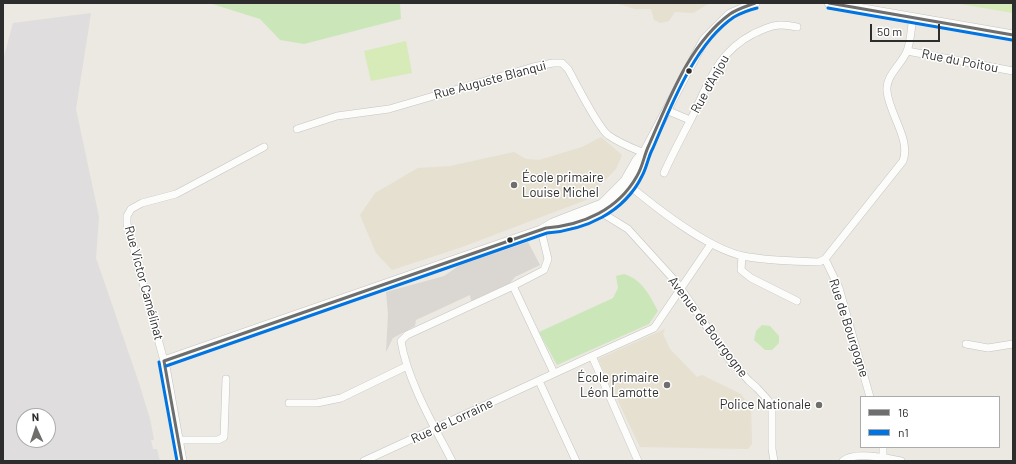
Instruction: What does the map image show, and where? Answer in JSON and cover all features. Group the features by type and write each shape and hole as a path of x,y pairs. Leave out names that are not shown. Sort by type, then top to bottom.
{"street":[{"path":"543,229 558,228 602,213 627,183 637,160 644,153 704,40 730,14 755,3"},
{"path":"829,3 1013,35"},
{"path":"627,183 693,233 711,244 742,256 819,262 825,259 903,161 906,154 886,89 889,79 907,51 912,18"},
{"name":"Rue d'Anjou","path":"664,173 698,101 718,64 729,50 741,41 763,29 780,24 797,27"},
{"name":"Rue du Poitou","path":"907,51 1013,71"},
{"name":"Rue Auguste Blanqui","path":"297,129 337,116 389,109 525,69 553,63 562,63 568,69 599,124 608,135 628,147 644,153"},
{"name":"Rue d'Anjou","path":"666,110 690,120"},
{"name":"Rue Victor Camélinat","path":"164,361 127,224 127,216 131,209 142,203 176,194 264,147"},
{"path":"182,461 164,361 543,229 553,223 612,201"},
{"name":"Avenue de Bourgogne","path":"602,213 628,230 681,289 729,359 768,400 772,409 772,449 774,461"},
{"path":"452,461 435,429 407,366 401,342 407,335 544,270 548,259 543,229"},
{"name":"Rue de Lorraine","path":"364,461 654,328 711,244"},
{"path":"742,256 741,270 751,278 797,301"},
{"name":"Rue de Bourgogne","path":"825,259 839,288 870,396"},
{"path":"513,286 554,373"},
{"path":"966,344 988,348 1013,344"},
{"path":"592,356 638,461"},
{"path":"289,403 317,403 341,398 407,366"},
{"path":"179,440 218,440 224,437 226,379"},
{"path":"539,380 576,461"},
{"path":"883,448 883,458"},
{"path":"843,461 853,456 901,461"}],"shaded area":[{"path":"615,3 710,3 693,13 675,12 669,21 661,23 654,20 651,9 635,9"},
{"path":"91,13 76,109 99,217 96,258 139,383 150,419 154,440 151,440 153,449 157,449 160,461 3,461 3,60 13,23"},
{"name":"École primaire Louise Michel","path":"601,137 622,155 616,169 586,200 462,247 392,270 376,253 360,215 375,193 418,168 450,166 514,152 526,159 539,160 582,147"},
{"path":"528,242 540,265 515,277 510,283 471,301 470,295 416,320 415,326 393,338 386,352 388,314 386,292 444,276 460,265"},
{"name":"École primaire Léon Lamotte","path":"665,329 663,334 670,349 697,377 702,375 741,394 751,408 752,444 748,449 640,447 598,359"}],"green space":[{"path":"209,3 400,3 401,19 304,44 280,40 260,19"},
{"path":"954,3 1013,3 1013,13"},
{"path":"406,41 412,73 371,81 364,51"},
{"path":"624,274 630,276 641,284 658,311 649,324 557,365 539,332 613,298 618,288 616,276"},
{"path":"762,325 770,326 779,336 779,343 772,350 765,350 754,340 756,331"}],"transit line":[{"name":"16","path":"164,361 546,228 586,219 610,207 629,188 637,176 647,149 673,92 682,74 703,41 716,26 730,14 755,3"},
{"name":"16","path":"829,3 1013,35"},
{"name":"n1","path":"166,366 547,233 575,228 589,223 614,210 634,189 644,173 651,151 676,95 696,59 707,43 720,28 734,17 757,8"},
{"name":"n1","path":"828,8 1012,40"},
{"name":"16","path":"164,361 182,461"},
{"name":"n1","path":"159,362 177,461"}],"place":[{"name":"École primaire Louise Michel","path":"514,185"},
{"name":"École primaire Léon Lamotte","path":"667,385"},
{"name":"Police Nationale","path":"819,405"}]}
